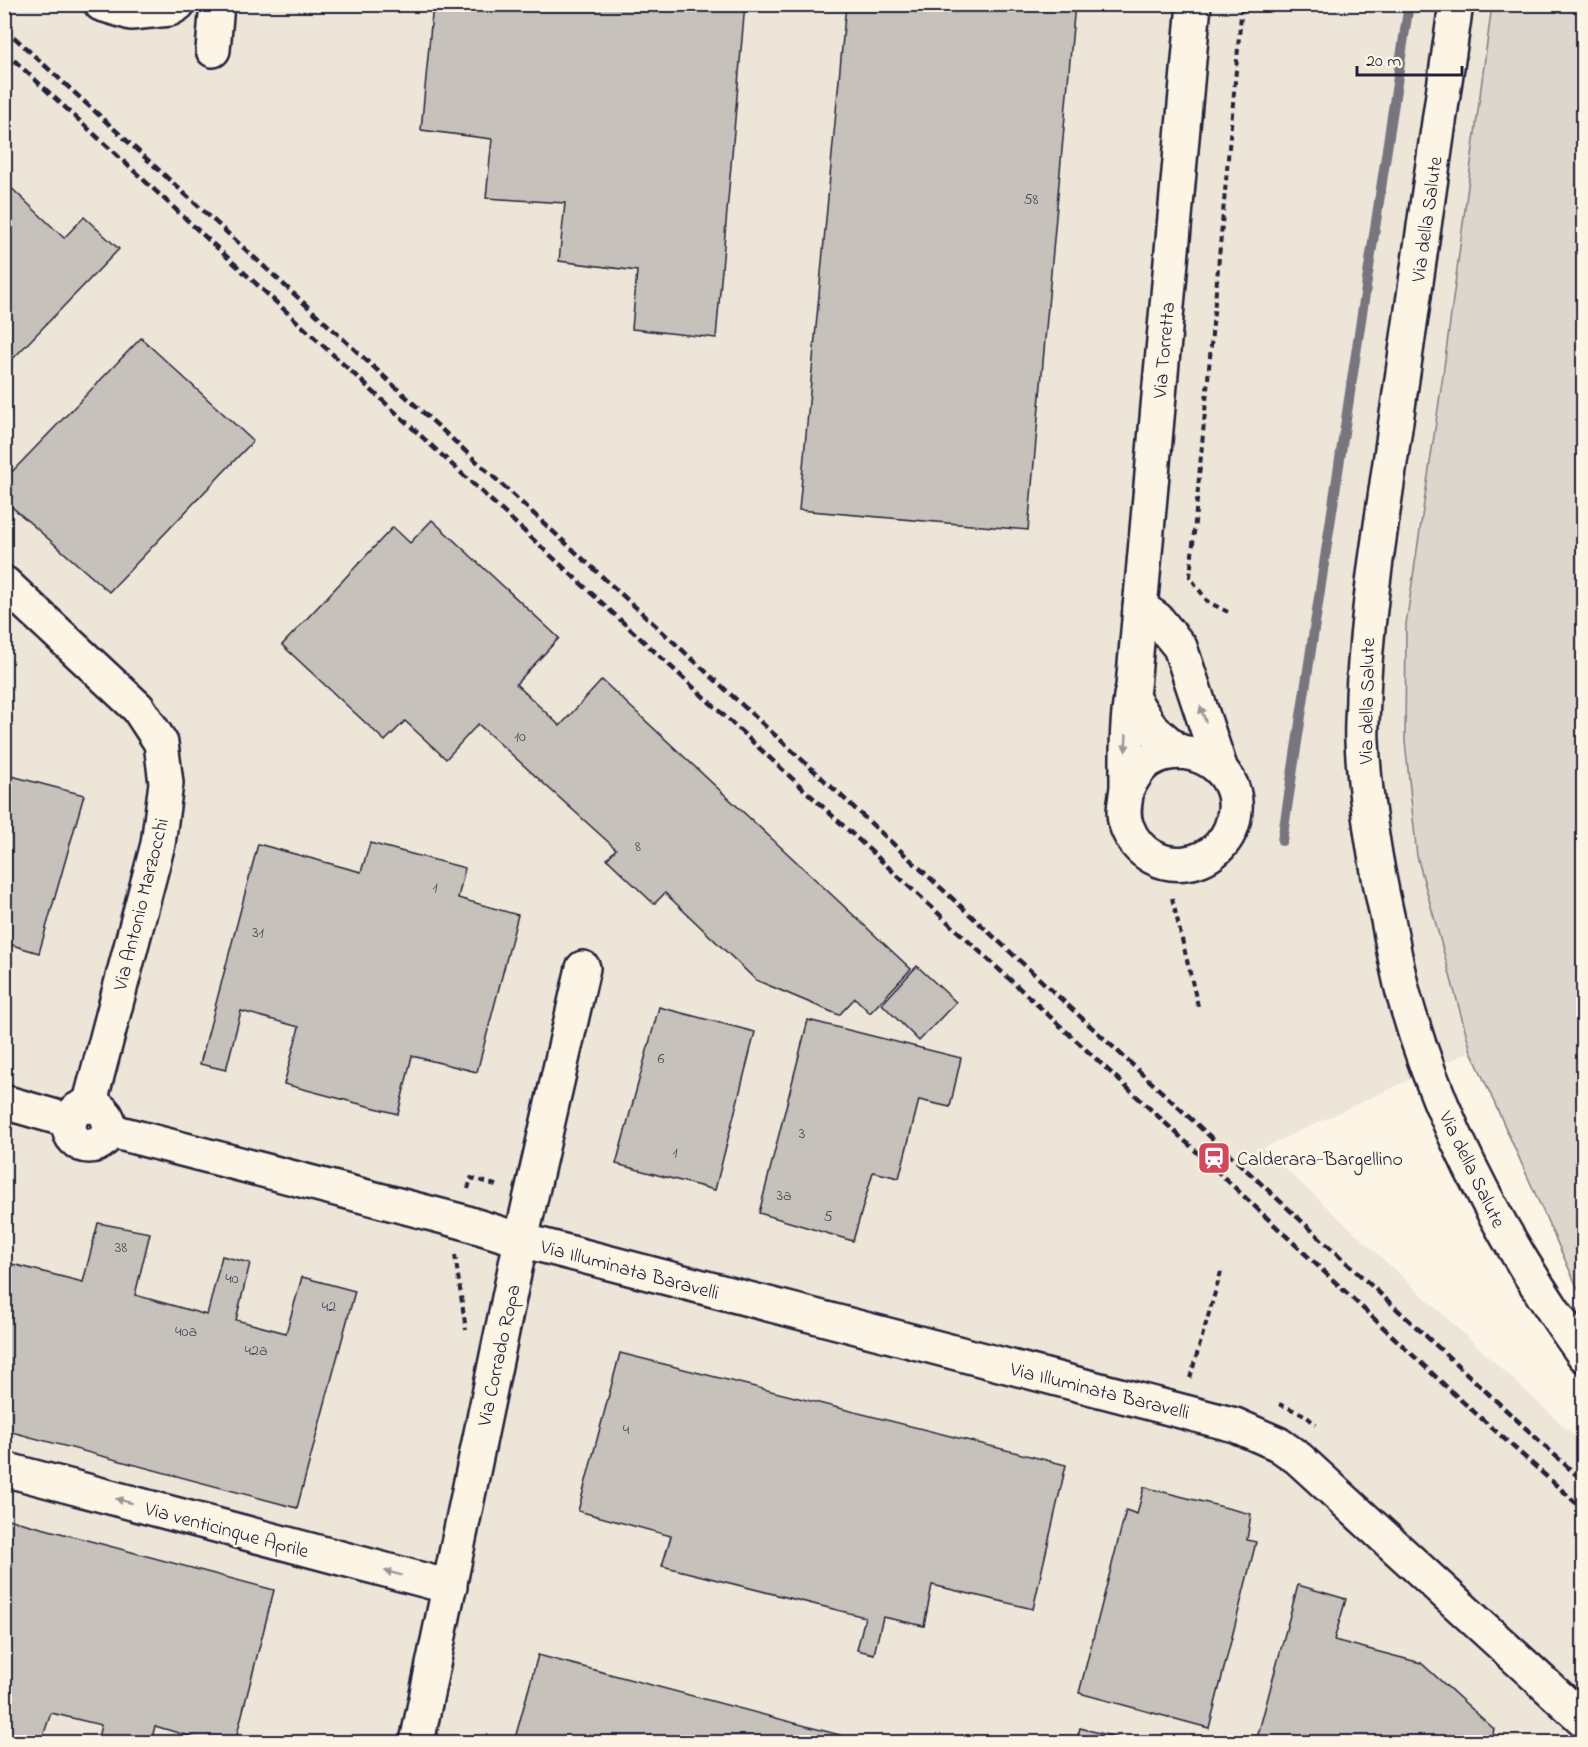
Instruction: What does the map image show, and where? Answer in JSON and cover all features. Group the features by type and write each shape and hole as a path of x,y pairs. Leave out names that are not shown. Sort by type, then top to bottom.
{"street":[{"path":"101,4 131,13 170,9 178,4"},
{"path":"213,50 217,4"},
{"name":"Via Torretta","path":"1164,862 1148,854 1134,842 1126,825 1123,807 1126,789 1126,742 1194,4"},
{"name":"Via della Salute","path":"1456,4 1366,646 1363,751 1368,810 1379,880 1403,995 1448,1120 1492,1213 1548,1305 1584,1355"},
{"name":"Via Antonio Marzocchi","path":"4,583 138,708 161,743 166,783 158,844 89,1119"},
{"path":"1140,607 1157,619 1180,647 1221,770 1231,785 1236,802 1234,820 1228,837 1215,851 1200,860 1182,864 1164,862"},
{"path":"1131,696 1152,729 1179,752"},
{"path":"1126,789 1135,773 1148,761 1163,754 1194,753 1209,760 1221,770"},
{"name":"Via Corrado Ropa","path":"417,1743 521,1240 583,969"},
{"path":"4,1102 89,1119 460,1221 521,1240"},
{"name":"Via Illuminata Baravelli","path":"521,1240 1235,1425 1258,1434 1298,1458 1584,1720"},
{"name":"Via venticinque Aprile","path":"4,1469 450,1587"}],"path":[{"path":"1228,612 1208,602 1190,577 1242,4"},
{"path":"1164,862 1198,1006"},
{"path":"466,1330 454,1250 471,1178 531,1196"},
{"path":"1180,1376 1191,1379 1221,1272"}],"shaded area":[{"path":"5,5 1492,5 1442,382 1406,624 1417,856 1471,1051 1263,1148 1583,1444 1583,1742 5,1742"},
{"path":"1492,5 1583,5 1583,1300 1471,1051 1417,856 1405,741 1406,624 1442,382"}],"building":[{"path":"433,4 745,4 716,338 632,329 637,271 559,261 565,203 486,198 492,139 421,130"},
{"path":"846,4 1075,4 1028,530 799,510"},
{"path":"4,181 64,238 84,217 119,249 4,368"},
{"path":"141,338 253,441 109,592 4,500 4,480"},
{"path":"432,520 559,638 516,684 560,726 602,680 911,969 870,1013 855,998 839,1015 756,980 665,893 654,904 607,859 616,849 478,724 446,759 405,721 385,741 282,645 393,527 410,543"},
{"path":"4,774 84,795 39,953 12,945 4,975"},
{"path":"370,843 465,868 458,898 518,915 477,1072 412,1056 398,1114 284,1084 299,1027 241,1011 226,1070 200,1064 258,844 361,872"},
{"path":"917,966 956,1002 919,1041 882,1004"},
{"path":"659,1007 755,1032 715,1190 616,1164"},
{"path":"808,1020 961,1058 950,1107 919,1100 899,1178 873,1172 853,1241 759,1213"},
{"path":"98,1223 150,1233 135,1295 207,1315 222,1256 250,1263 236,1320 286,1333 302,1277 355,1291 297,1508 4,1430 4,1262 83,1282"},
{"path":"620,1353 1066,1465 1033,1609 932,1585 924,1626 883,1617 874,1654 857,1650 865,1617 662,1566 671,1536 578,1511"},
{"path":"1144,1487 1251,1514 1247,1540 1256,1542 1209,1728 1079,1693 1126,1510 1137,1514"},
{"path":"4,1518 274,1590 235,1742 202,1742 202,1740 155,1726 151,1742 97,1742 101,1725 51,1713 41,1742 4,1742"},
{"path":"1298,1585 1346,1599 1334,1640 1421,1663 1494,1729 1491,1742 1256,1742"},
{"path":"538,1655 840,1735 838,1742 514,1742"},
{"path":"1080,1728 1135,1742 1076,1742"}],"waterway":[{"path":"1282,841 1409,4"}],"railway":[{"path":"4,28 836,791 1584,1482"},
{"path":"4,51 1199,1154 1453,1393 1584,1510"}],"place":[{"name":"Calderara-Bargellino","path":"1214,1158"}]}
